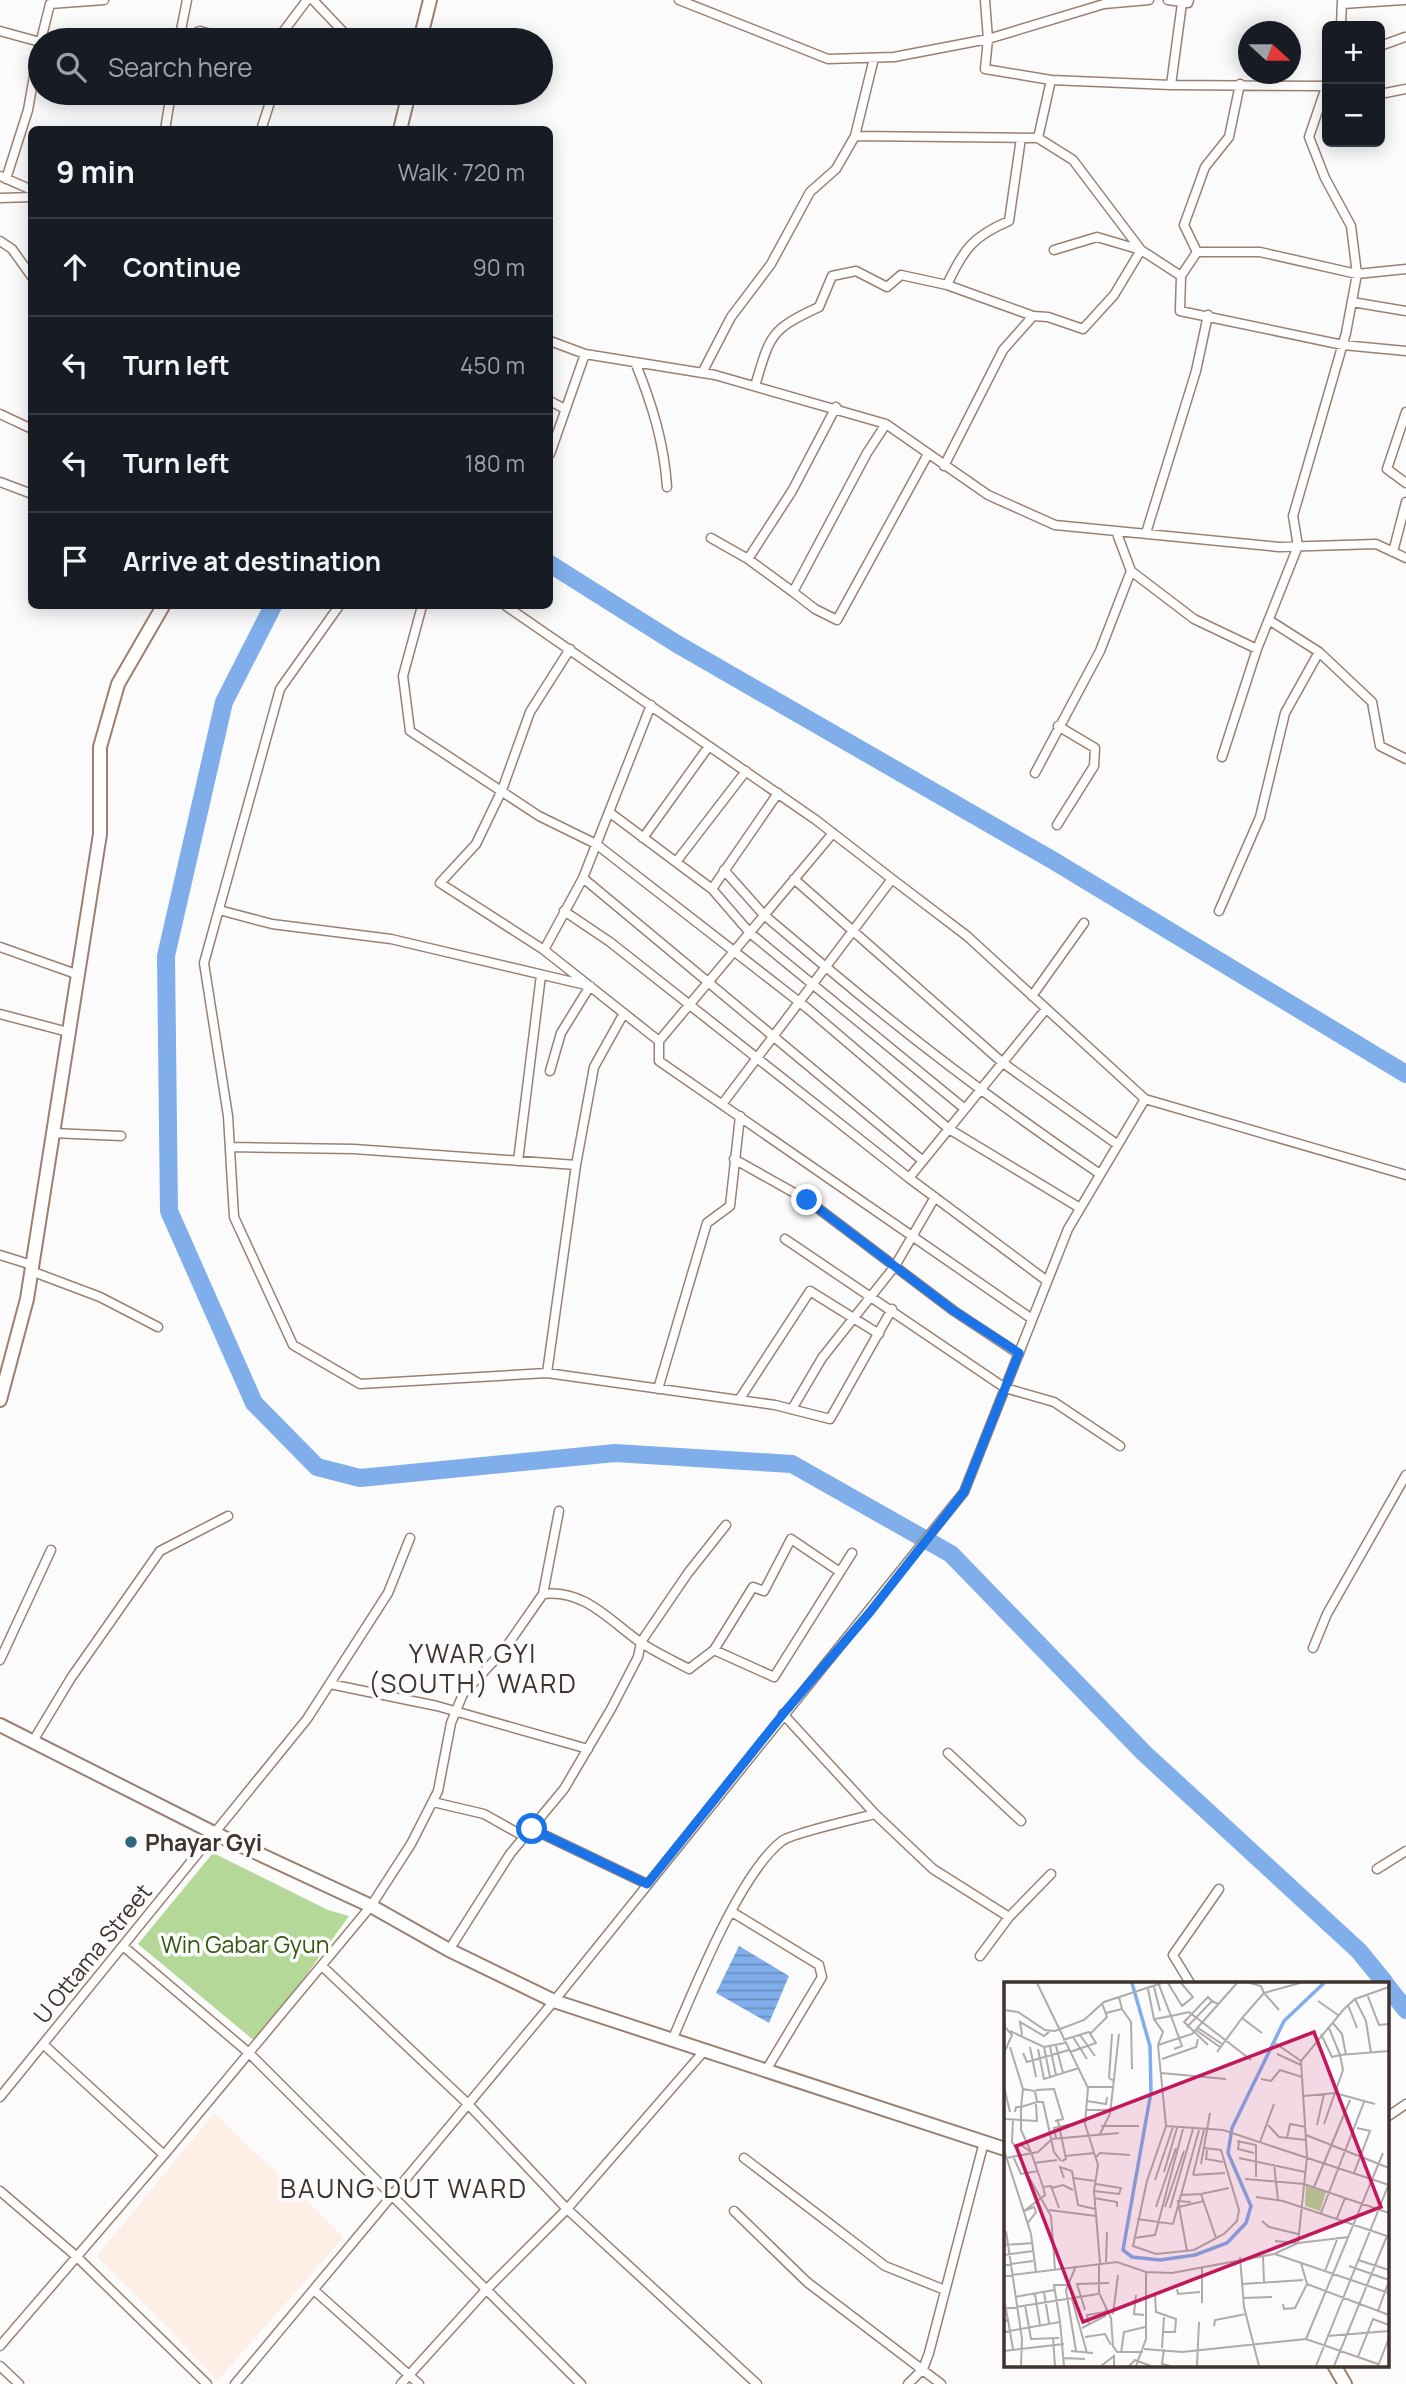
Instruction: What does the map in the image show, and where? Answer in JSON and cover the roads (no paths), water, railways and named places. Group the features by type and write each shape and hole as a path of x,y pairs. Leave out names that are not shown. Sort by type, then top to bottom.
{"main road":[{"path":"424,28 430,0"},
{"path":"401,126 406,105"},
{"path":"0,1400 27,1299 100,834 100,747 118,684 161,609"},
{"path":"0,1725 214,1833 370,1906 450,1950 555,2001 1004,2149"},
{"path":"1335,2366 1345,2384"}],"street":[{"path":"44,28 50,4 104,0"},
{"path":"182,28 187,0"},
{"path":"286,28 307,0"},
{"path":"313,0 340,28"},
{"path":"679,0 828,59 894,57 988,39 1103,2 1149,0"},
{"path":"705,10 707,0"},
{"path":"985,0 988,39 985,69 1051,80 1322,87"},
{"path":"1168,0 1185,1 1171,85"},
{"path":"1341,21 1342,2 1405,0"},
{"path":"0,31 28,38"},
{"path":"1385,44 1405,37"},
{"path":"702,373 731,317 771,264 810,192 836,169 855,136 874,58"},
{"path":"1038,138 1051,80"},
{"path":"1197,252 1184,225 1205,167 1229,137 1240,84"},
{"path":"1385,92 1406,89"},
{"path":"1222,757 1257,649 1297,546 1293,516 1343,345 1357,274 1351,226 1325,178 1309,137 1322,101"},
{"path":"28,188 3,177 29,105"},
{"path":"166,126 169,105"},
{"path":"262,126 269,105"},
{"path":"855,136 1038,138 1073,160 1141,250"},
{"path":"947,285 962,252 985,231 1009,221 1021,138"},
{"path":"0,198 28,197"},
{"path":"1054,250 1097,237 1141,250 1181,276"},
{"path":"0,242 12,249 28,271"},
{"path":"755,386 770,337 795,318 819,307 832,276 856,271 887,287 901,275 947,285 1033,316 1048,317 1083,329 1114,295 1141,250"},
{"path":"1197,252 1260,252 1357,274 1406,269"},
{"path":"1197,252 1181,276 1180,311 1343,345 1406,351"},
{"path":"1352,302 1406,311"},
{"path":"1146,533 1196,371 1208,315"},
{"path":"944,466 1003,350 1033,316"},
{"path":"553,342 585,354 702,373 755,386 836,407 886,424 988,495 1055,525 1297,546 1377,544 1406,558"},
{"path":"553,444 585,354"},
{"path":"635,362 662,439 667,487"},
{"path":"553,402 564,408"},
{"path":"748,559 792,491 836,407"},
{"path":"1406,412 1387,469 1406,483"},
{"path":"0,414 28,427"},
{"path":"793,592 867,453 886,424"},
{"path":"710,538 748,559 815,609 837,620 928,454"},
{"path":"0,482 28,492"},
{"path":"1393,552 1406,502"},
{"path":"1115,531 1131,571 1194,619 1257,649"},
{"path":"1035,773 1100,651 1131,571"},
{"path":"337,609 280,689 204,963 228,1116 234,1217 293,1345 360,1384 547,1373 739,1400 830,1419 892,1309"},
{"path":"421,609 403,676 410,731 539,816 596,844 799,1002 949,1129 1080,1208"},
{"path":"510,609 778,793 967,936 1145,1099 1406,1175"},
{"path":"1269,620 1319,652 1372,702 1380,746 1405,755"},
{"path":"570,649 530,712 502,790 476,844 440,883 544,950 659,1041"},
{"path":"1219,911 1260,817 1285,713 1319,652"},
{"path":"544,950 583,878 651,705"},
{"path":"1057,825 1094,766 1095,748 1058,726"},
{"path":"643,838 709,746"},
{"path":"676,862 746,771"},
{"path":"712,889 778,793"},
{"path":"609,812 712,889 750,933 965,1109"},
{"path":"833,833 659,1041 659,1061 1032,1319"},
{"path":"724,870 764,915 910,1038 982,1088 1022,1121 1100,1174"},
{"path":"583,878 923,1161"},
{"path":"794,879 1003,1063 1118,1145"},
{"path":"723,1103 814,983 824,965 892,879"},
{"path":"219,910 272,924 391,939 590,986"},
{"path":"564,911 610,942 909,1178 1047,1281"},
{"path":"1032,996 1084,923"},
{"path":"0,947 76,974"},
{"path":"519,1161 541,975"},
{"path":"550,1071 561,1033 590,986"},
{"path":"909,1178 1046,1009"},
{"path":"547,1373 576,1165 594,1068 624,1013"},
{"path":"0,1014 68,1032"},
{"path":"234,2384 315,2291 467,2103 555,2001 964,1492 1068,1229 1145,1099"},
{"path":"657,1389 707,1223 730,1206 740,1116"},
{"path":"52,1133 121,1136"},
{"path":"230,1147 354,1149 576,1165"},
{"path":"734,1159 807,1200 954,1311 1019,1353"},
{"path":"792,1409 822,1358 915,1237 935,1197"},
{"path":"785,1239 1005,1388 1054,1402 1120,1446"},
{"path":"0,1255 100,1297 158,1328"},
{"path":"739,1400 810,1291 880,1334"},
{"path":"1313,1648 1327,1614 1406,1475"},
{"path":"0,2346 164,2155 370,1906 411,1844 438,1791 455,1713 463,1694 504,1650 543,1594 559,1511"},
{"path":"33,1741 71,1678 160,1551 228,1516"},
{"path":"450,1950 475,1905 524,1837 564,1789 638,1657 641,1643 688,1573 726,1525"},
{"name":"U Ottama Street","path":"0,2097 307,1719 388,1593 410,1538"},
{"path":"543,1594 562,1592 599,1609 641,1643 689,1669 714,1650 753,1587 764,1591 791,1539 839,1572"},
{"path":"0,1660 51,1550"},
{"path":"714,1650 774,1678 852,1553"},
{"path":"330,1684 437,1706 588,1749"},
{"path":"783,1714 875,1814 933,1869 1009,1917"},
{"path":"948,1753 1021,1821"},
{"path":"433,1802 484,1814 524,1837"},
{"path":"673,2038 732,1912 763,1860 784,1839 875,1814"},
{"path":"532,1829 647,1884"},
{"path":"1377,1869 1406,1851"},
{"path":"980,1956 1009,1917 1051,1874"},
{"path":"1189,1982 1173,1955 1219,1889"},
{"path":"732,1912 819,1965 822,1971 822,1978 765,2072"},
{"path":"123,1946 249,2053 391,2198 581,2384"},
{"path":"322,1966 467,2103 568,2209 757,2384"},
{"path":"43,2044 164,2155"},
{"path":"401,2384 485,2290 568,2209 705,2050"},
{"path":"1388,2116 1406,2104"},
{"path":"908,2384 923,2369 984,2142"},
{"path":"744,2158 885,2266 945,2290"},
{"path":"0,2191 76,2256 207,2384"},
{"path":"734,2211 807,2282 942,2384"},
{"path":"315,2291 419,2384"},
{"path":"0,2366 19,2384"}],"water":[{"path":"739,1946 789,1976 769,2023 716,1993"}],"waterway":[{"path":"553,566 677,644 1054,861 1406,1074"},
{"path":"271,609 224,702 166,956 169,1211 254,1403 317,1467 360,1478 615,1453 792,1464 951,1554 1144,1753 1359,1951 1384,1982"},
{"path":"1388,1987 1406,2010"}],"place":[{"name":"Phayar Gyi","path":"131,1842"}],"district":[{"name":"YWAR GYI (SOUTH) WARD","path":"473,1668"},
{"name":"BAUNG DUT WARD","path":"404,2188"}],"park label":[{"name":"Win Gabar Gyun","path":"245,1944"}]}
